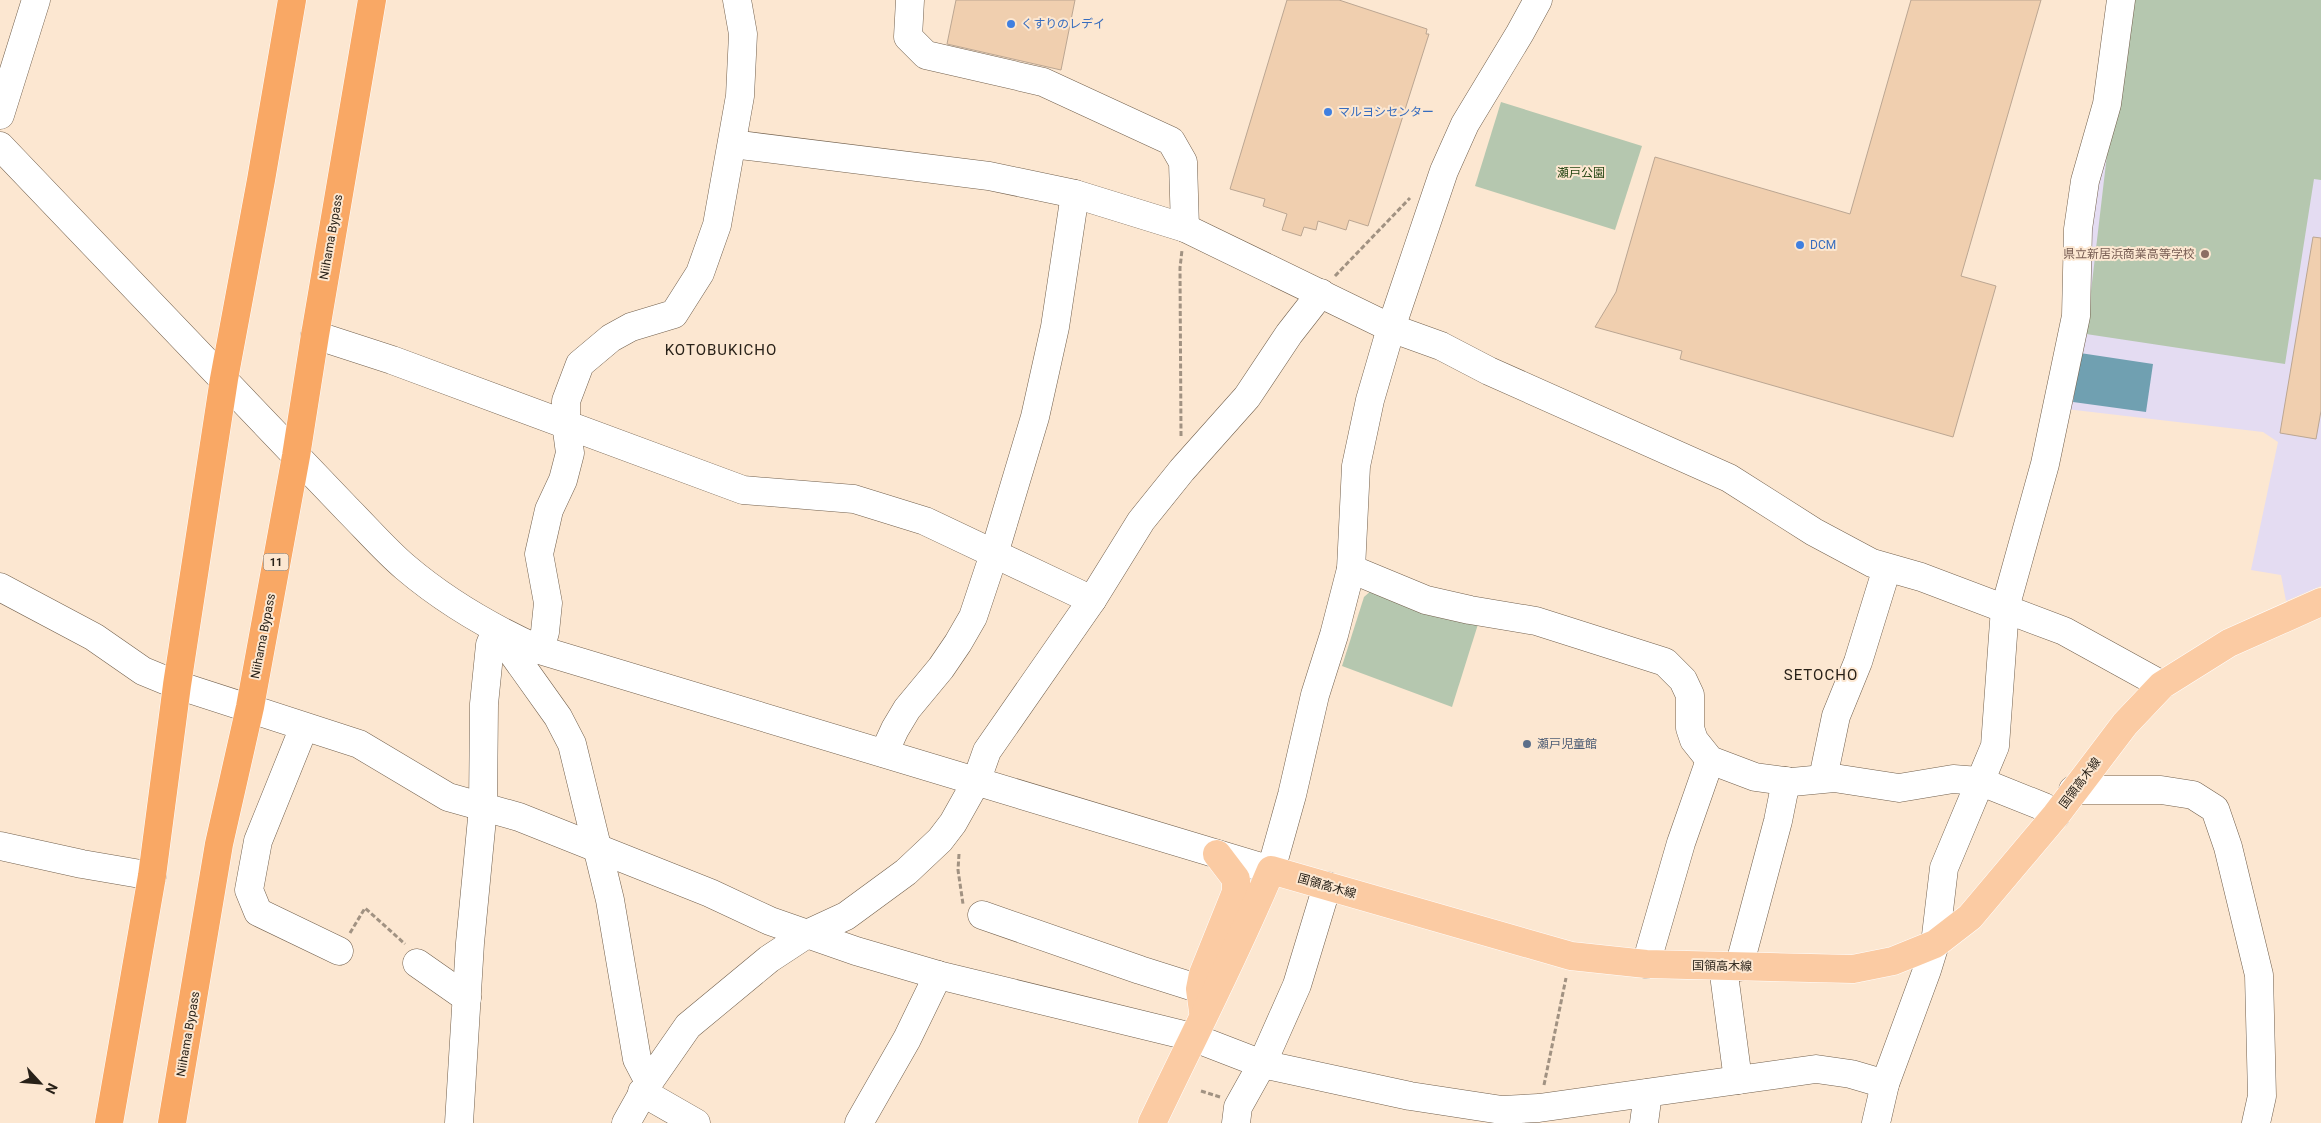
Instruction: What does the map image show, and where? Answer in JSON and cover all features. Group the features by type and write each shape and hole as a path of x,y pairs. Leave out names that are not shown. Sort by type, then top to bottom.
{"highway":[{"path":"109,1123 152,876 178,684 224,379 292,0"},
{"name":"Niihama Bypass","path":"172,1123 220,844 250,707 296,456 314,335 372,0"}],"main road":[{"name":"国領高木線","path":"1271,870 1570,956 1646,964 1853,969 1893,961 1935,944 1970,917 2056,815 2073,790 2125,724 2162,685 2229,644 2321,602"},
{"path":"1198,1027 1200,989 1203,974 1236,892 1236,879 1217,854"},
{"path":"1152,1123 1218,988 1271,870"}],"street":[{"path":"0,116 36,0"},
{"path":"540,650 545,632 548,603 539,554 549,510 563,480 570,453 566,424 566,401 580,364 611,338 631,327 674,314 700,273 717,224 740,96 743,34 737,0"},
{"path":"910,0 908,37 926,55 1043,82 1171,141 1183,162 1185,228"},
{"path":"0,146 296,456 405,567 450,602 496,630 540,650 1271,870 1292,795 1315,695 1334,634 1351,569 1356,466 1370,400 1392,328 1444,171 1465,124 1538,0"},
{"path":"1876,1123 1885,1084 1935,944 1944,868 1995,746 2005,608 2045,464 2076,316 2078,229 2085,181 2107,104 2121,0"},
{"path":"732,144 989,176 1074,194 1185,228 1392,328 1441,346 1489,371 1730,478 1814,532 1872,564 1921,577 2064,630 2162,685"},
{"path":"884,753 907,709 941,668 973,617 1035,417 1054,327 1074,194"},
{"path":"626,1123 646,1087 688,1026 769,959 807,934 846,916 906,872 940,840 953,823 976,782 987,752 1092,600 1140,521 1182,470 1248,398 1289,334 1321,294"},
{"path":"314,335 392,360 743,490 854,500 925,521 1092,600"},
{"path":"1822,778 1836,716 1858,662 1887,568"},
{"path":"1351,569 1426,600 1470,610 1536,621 1664,662 1683,680 1690,695 1690,728 1694,740 1710,760 1755,777 1786,781 1834,778 1899,788 1953,779 1979,781 2044,807 2056,815"},
{"path":"0,587 94,637 143,671 304,727 359,744 448,797 519,817 710,893 770,921 938,975 1198,1027 1262,1064 1410,1096 1502,1110 1539,1108 1816,1069 1851,1074 1885,1084"},
{"path":"459,1123 467,998 483,808 484,704 490,645 496,630"},
{"path":"496,630 558,717 572,744 610,900 637,1059 646,1087 696,1123"},
{"path":"304,727 258,841 249,890 258,912 339,951"},
{"path":"1646,964 1681,843 1710,760"},
{"path":"1738,1080 1731,967 1778,821 1786,781"},
{"path":"2073,790 2161,790 2193,795 2215,809 2228,846 2260,975 2262,1096 2256,1123"},
{"path":"0,846 82,864 152,876"},
{"path":"1236,1123 1238,1107 1262,1064 1297,985 1327,886"},
{"path":"982,915 1200,989"},
{"path":"418,963 467,998"},
{"path":"859,1123 907,1039 938,975"},
{"path":"1644,1123 1648,1093"}],"path":[{"path":"1321,294 1339,270 1416,192"},
{"path":"1182,470 1180,268 1185,228"},
{"path":"953,823 961,842 958,870 961,904 982,915"},
{"path":"339,951 365,908 404,941 418,963"},
{"path":"1539,1108 1570,956"}],"shaded area":[{"name":"県立新居浜商業高等学校","path":"2321,0 2321,586 2286,601 2281,575 2251,570 2278,442 2263,432 2066,409 2090,194 2114,111"}],"green space":[{"name":"県立新居浜商業高等学校","path":"2132,0 2321,0 2321,180 2314,179 2285,364 2086,334 2108,146"},
{"name":"瀬戸公園","path":"1501,102 1642,146 1615,230 1475,186"},
{"path":"1373,589 1479,621 1452,707 1342,666 1364,597"}],"water":[{"path":"2080,353 2153,364 2146,412 2073,402"}],"building":[{"name":"くすりのレデイ","path":"956,0 1075,0 1061,70 947,44"},
{"name":"マルヨシセンター","path":"1287,0 1339,0 1427,29 1426,34 1429,34 1368,226 1349,220 1346,230 1318,221 1316,230 1304,227 1301,236 1282,230 1287,214 1263,206 1265,199 1230,189"},
{"name":"DCM","path":"1911,0 2041,0 1961,276 1996,286 1953,437 1680,359 1682,351 1595,327 1616,292 1655,157 1850,214"},
{"path":"2313,237 2321,238 2321,411 2316,439 2280,433"}],"place":[{"name":"くすりのレデイ","path":"1011,24"},
{"name":"マルヨシセンター","path":"1328,112"},
{"name":"DCM","path":"1800,245"},
{"name":"県立新居浜商業高等学校","path":"2205,254"},
{"name":"瀬戸児童館","path":"1527,744"}],"district":[{"name":"KOTOBUKICHO","path":"721,350"},
{"name":"SETOCHO","path":"1821,675"}]}
